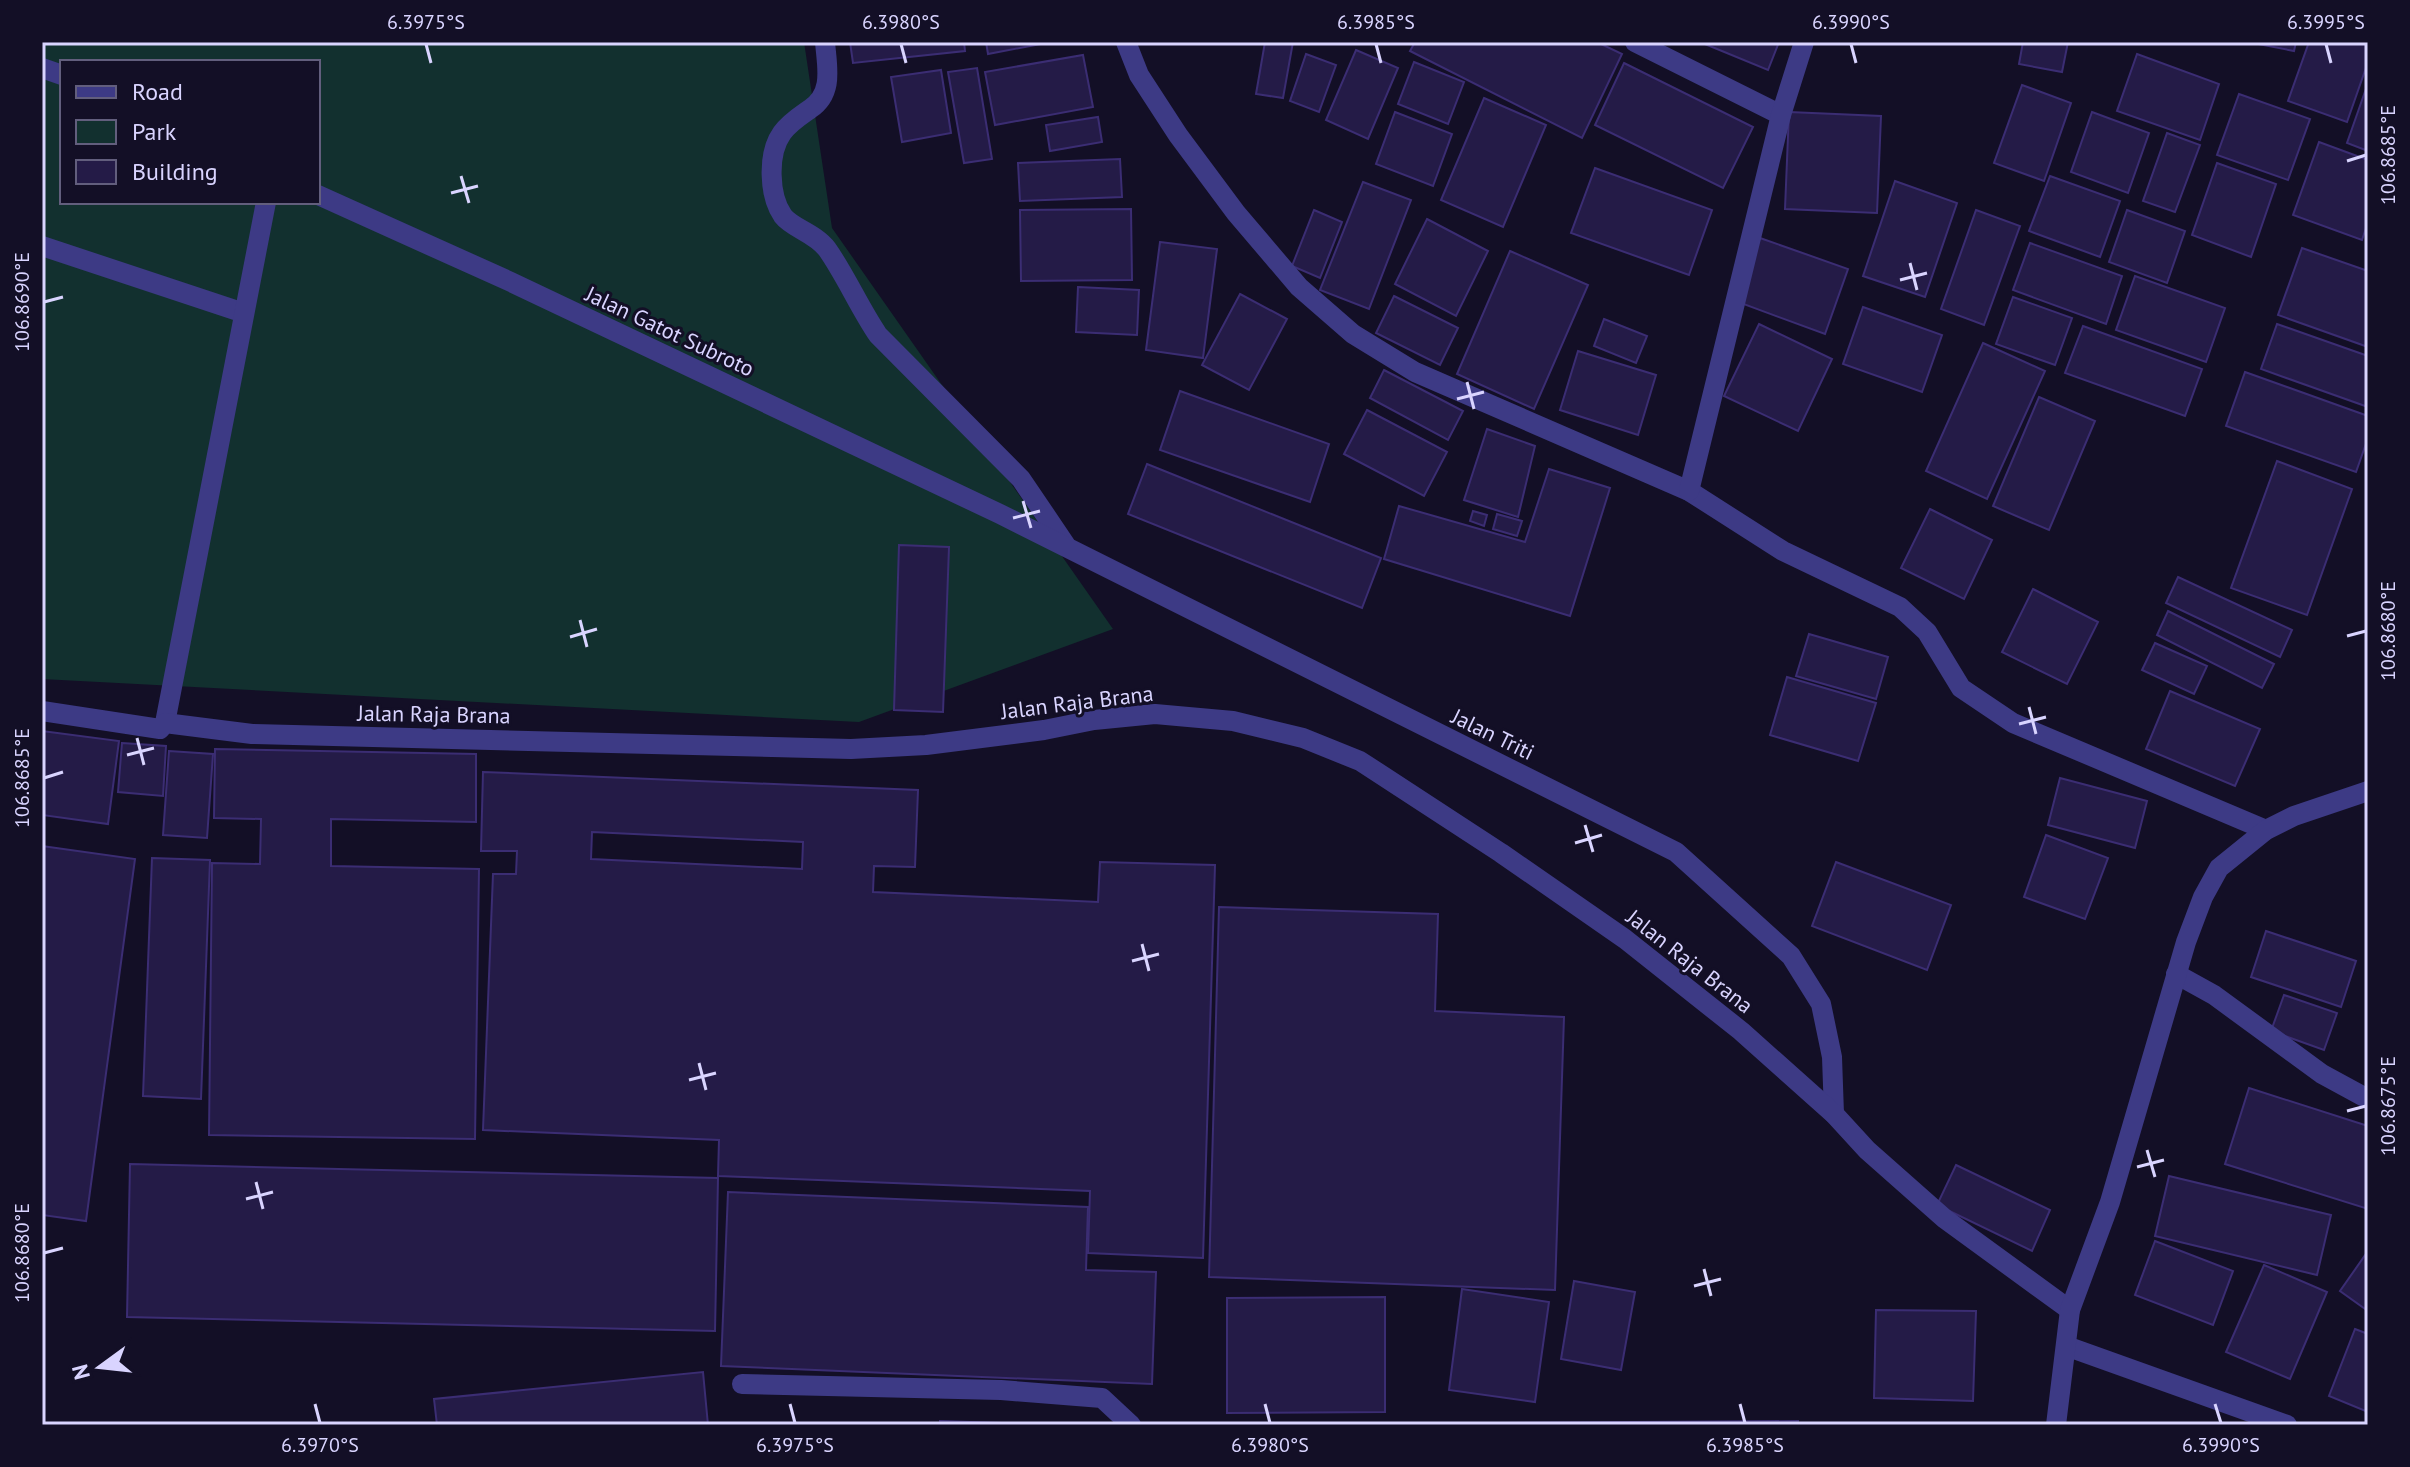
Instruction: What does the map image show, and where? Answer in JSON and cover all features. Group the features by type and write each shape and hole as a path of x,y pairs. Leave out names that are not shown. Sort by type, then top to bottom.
{"street":[{"path":"825,42 826,92 817,105 781,134 772,157 773,192 784,218 813,234 826,248 878,335 1021,479 1067,547"},
{"path":"1126,42 1139,75 1178,135 1236,213 1299,287 1353,334 1415,372 1689,491 1783,551 1900,607 1927,632 1961,688 2013,723 2266,830"},
{"path":"1635,42 1781,115"},
{"path":"1689,491 1781,115 1804,42"},
{"name":"Jalan Gatot Subroto","path":"320,196 511,282 1000,514"},
{"path":"165,723 266,204"},
{"path":"42,246 244,313"},
{"name":"Jalan Triti","path":"1000,514 1676,852 1791,956 1821,1004 1832,1057 1834,1114"},
{"name":"Jalan Raja Brana","path":"42,711 160,729 165,723 252,734 851,749 926,745 1155,714 1233,721 1303,738 1360,761 1501,853 1649,958 1741,1031 1945,1219 2070,1310"},
{"path":"2056,1425 2070,1310 2128,1147 2176,974 2203,897 2219,868 2266,830 2294,816 2368,791"},
{"path":"2176,974 2214,995 2322,1074 2368,1099"},
{"path":"2066,1346 2287,1425"},
{"path":"742,1384 1001,1390 1102,1398 1131,1425"}],"green space":[{"path":"42,42 804,42 832,228 1113,629 859,722 42,679"}],"building":[{"path":"850,42 964,42 965,51 853,63"},
{"path":"986,42 1051,42 988,54"},
{"path":"1265,42 1293,42 1283,98 1256,94"},
{"path":"1415,42 1597,42 1622,54 1582,138 1410,51"},
{"path":"1700,42 1779,42 1768,70"},
{"path":"2023,42 2068,42 2062,72 2019,64"},
{"path":"2248,42 2296,42 2294,51"},
{"path":"2309,42 2368,42 2368,62 2347,122 2288,101"},
{"path":"1356,50 1398,68 1368,139 1326,120"},
{"path":"1306,54 1336,65 1319,112 1290,101"},
{"path":"2137,54 2219,84 2200,140 2117,111"},
{"path":"1083,55 1093,107 995,125 985,72"},
{"path":"1414,62 1464,82 1448,124 1398,104"},
{"path":"1624,63 1753,127 1723,188 1595,125"},
{"path":"977,68 992,159 964,163 948,72"},
{"path":"941,70 951,133 902,142 891,77"},
{"path":"2368,83 2368,151 2347,143"},
{"path":"2022,85 2071,103 2044,181 1994,163"},
{"path":"2239,94 2310,119 2288,180 2217,155"},
{"path":"1484,98 1546,125 1503,227 1441,200"},
{"path":"1395,112 1452,134 1433,186 1376,164"},
{"path":"1789,112 1881,116 1877,213 1785,209"},
{"path":"2092,112 2149,133 2128,193 2071,172"},
{"path":"1098,117 1102,142 1050,151 1046,125"},
{"path":"2167,133 2200,145 2175,212 2143,201"},
{"path":"2319,142 2368,160 2368,222 2362,240 2293,215"},
{"path":"1120,159 1122,197 1020,201 1018,163"},
{"path":"2217,163 2276,184 2251,257 2192,235"},
{"path":"1595,168 1712,210 1689,275 1571,233"},
{"path":"2050,176 2120,201 2100,257 2029,231"},
{"path":"1895,181 1957,203 1925,297 1863,276"},
{"path":"1363,182 1411,200 1369,309 1320,290"},
{"path":"1131,209 1132,280 1021,281 1020,210"},
{"path":"1314,210 1342,222 1320,278 1292,266"},
{"path":"1976,210 2020,226 1984,325 1941,309"},
{"path":"2127,210 2185,231 2167,283 2109,262"},
{"path":"1427,219 1488,251 1456,316 1395,284"},
{"path":"1760,238 1848,269 1825,334 1738,302"},
{"path":"1160,242 1217,249 1203,358 1146,350"},
{"path":"2030,243 2122,276 2106,324 2013,290"},
{"path":"2302,248 2368,271 2368,347 2278,315"},
{"path":"1510,251 1588,285 1534,409 1457,374"},
{"path":"2135,276 2225,308 2206,362 2116,330"},
{"path":"1078,287 1139,290 1137,335 1076,332"},
{"path":"1240,294 1287,319 1249,390 1202,365"},
{"path":"1394,296 1458,328 1440,365 1376,333"},
{"path":"2013,297 2072,318 2055,365 1996,344"},
{"path":"1863,307 1942,335 1922,392 1843,364"},
{"path":"1604,319 1647,336 1636,363 1594,346"},
{"path":"1759,324 1832,359 1798,431 1724,396"},
{"path":"2277,324 2368,356 2368,407 2261,369"},
{"path":"2083,326 2202,369 2185,416 2065,373"},
{"path":"1983,343 2045,371 1987,499 1926,471"},
{"path":"1578,351 1656,375 1638,435 1560,410"},
{"path":"1384,370 1463,411 1448,440 1370,398"},
{"path":"2245,372 2368,416 2368,438 2356,472 2226,426"},
{"path":"1180,391 1329,444 1310,502 1160,450"},
{"path":"2039,397 2095,421 2049,530 1993,506"},
{"path":"1367,410 1447,452 1424,496 1344,454"},
{"path":"1487,429 1535,446 1518,517 1464,500"},
{"path":"2277,461 2352,489 2307,615 2231,588"},
{"path":"1147,464 1381,558 1362,608 1128,514"},
{"path":"1549,469 1610,488 1570,616 1384,559 1399,506 1525,542"},
{"path":"1930,509 1992,540 1964,599 1901,568"},
{"path":"1473,511 1487,515 1484,526 1470,521"},
{"path":"1497,514 1522,521 1517,536 1493,529"},
{"path":"899,545 949,547 943,712 894,710"},
{"path":"2178,577 2292,630 2280,657 2166,603"},
{"path":"2033,589 2098,622 2067,684 2002,652"},
{"path":"2168,611 2274,664 2262,688 2157,635"},
{"path":"1809,634 1888,657 1876,699 1796,676"},
{"path":"2155,643 2207,666 2194,694 2142,670"},
{"path":"1787,677 1876,703 1858,761 1770,735"},
{"path":"2170,691 2260,729 2235,786 2146,749"},
{"path":"42,731 119,741 108,824 42,815"},
{"path":"122,743 166,746 163,796 118,792"},
{"path":"215,749 476,754 476,822 331,819 331,866 479,869 475,1139 209,1135 212,863 260,864 261,819 214,818"},
{"path":"169,751 213,754 207,838 163,835"},
{"path":"483,772 918,790 915,867 874,866 873,892 1098,902 1100,862 1215,865 1203,1258 1088,1253 1090,1191 718,1176 719,1140 483,1130 493,874 516,874 517,851 481,851","holes":["592,832 803,842 802,869 591,859"]},
{"path":"2060,778 2147,801 2135,848 2048,825"},
{"path":"2046,835 2108,858 2085,919 2024,897"},
{"path":"42,846 135,859 86,1221 42,1215"},
{"path":"152,858 210,860 201,1099 143,1096"},
{"path":"1836,862 1951,905 1927,970 1812,926"},
{"path":"1219,907 1438,914 1435,1011 1564,1017 1555,1290 1209,1277"},
{"path":"2266,931 2356,961 2341,1007 2251,977"},
{"path":"2284,995 2337,1013 2324,1050 2271,1031"},
{"path":"2249,1088 2368,1126 2368,1209 2225,1164"},
{"path":"130,1164 718,1178 715,1331 127,1317"},
{"path":"1956,1165 2050,1210 2032,1251 1937,1205"},
{"path":"2169,1176 2331,1215 2317,1275 2155,1236"},
{"path":"728,1192 1088,1207 1086,1270 1156,1272 1152,1384 721,1366"},
{"path":"2155,1241 2233,1271 2213,1325 2135,1295"},
{"path":"2368,1251 2368,1311 2340,1291"},
{"path":"2264,1265 2327,1292 2290,1379 2226,1352"},
{"path":"1574,1281 1635,1292 1621,1370 1561,1359"},
{"path":"1462,1289 1549,1302 1535,1402 1449,1390"},
{"path":"1385,1297 1385,1412 1227,1413 1227,1298"},
{"path":"1876,1310 1976,1311 1973,1401 1874,1398"},
{"path":"2355,1329 2368,1334 2368,1412 2329,1396"},
{"path":"703,1372 708,1425 437,1425 434,1399"},
{"path":"940,1421 1064,1425 940,1425"},
{"path":"1798,1421 1798,1425 1446,1425 1497,1423"}]}
